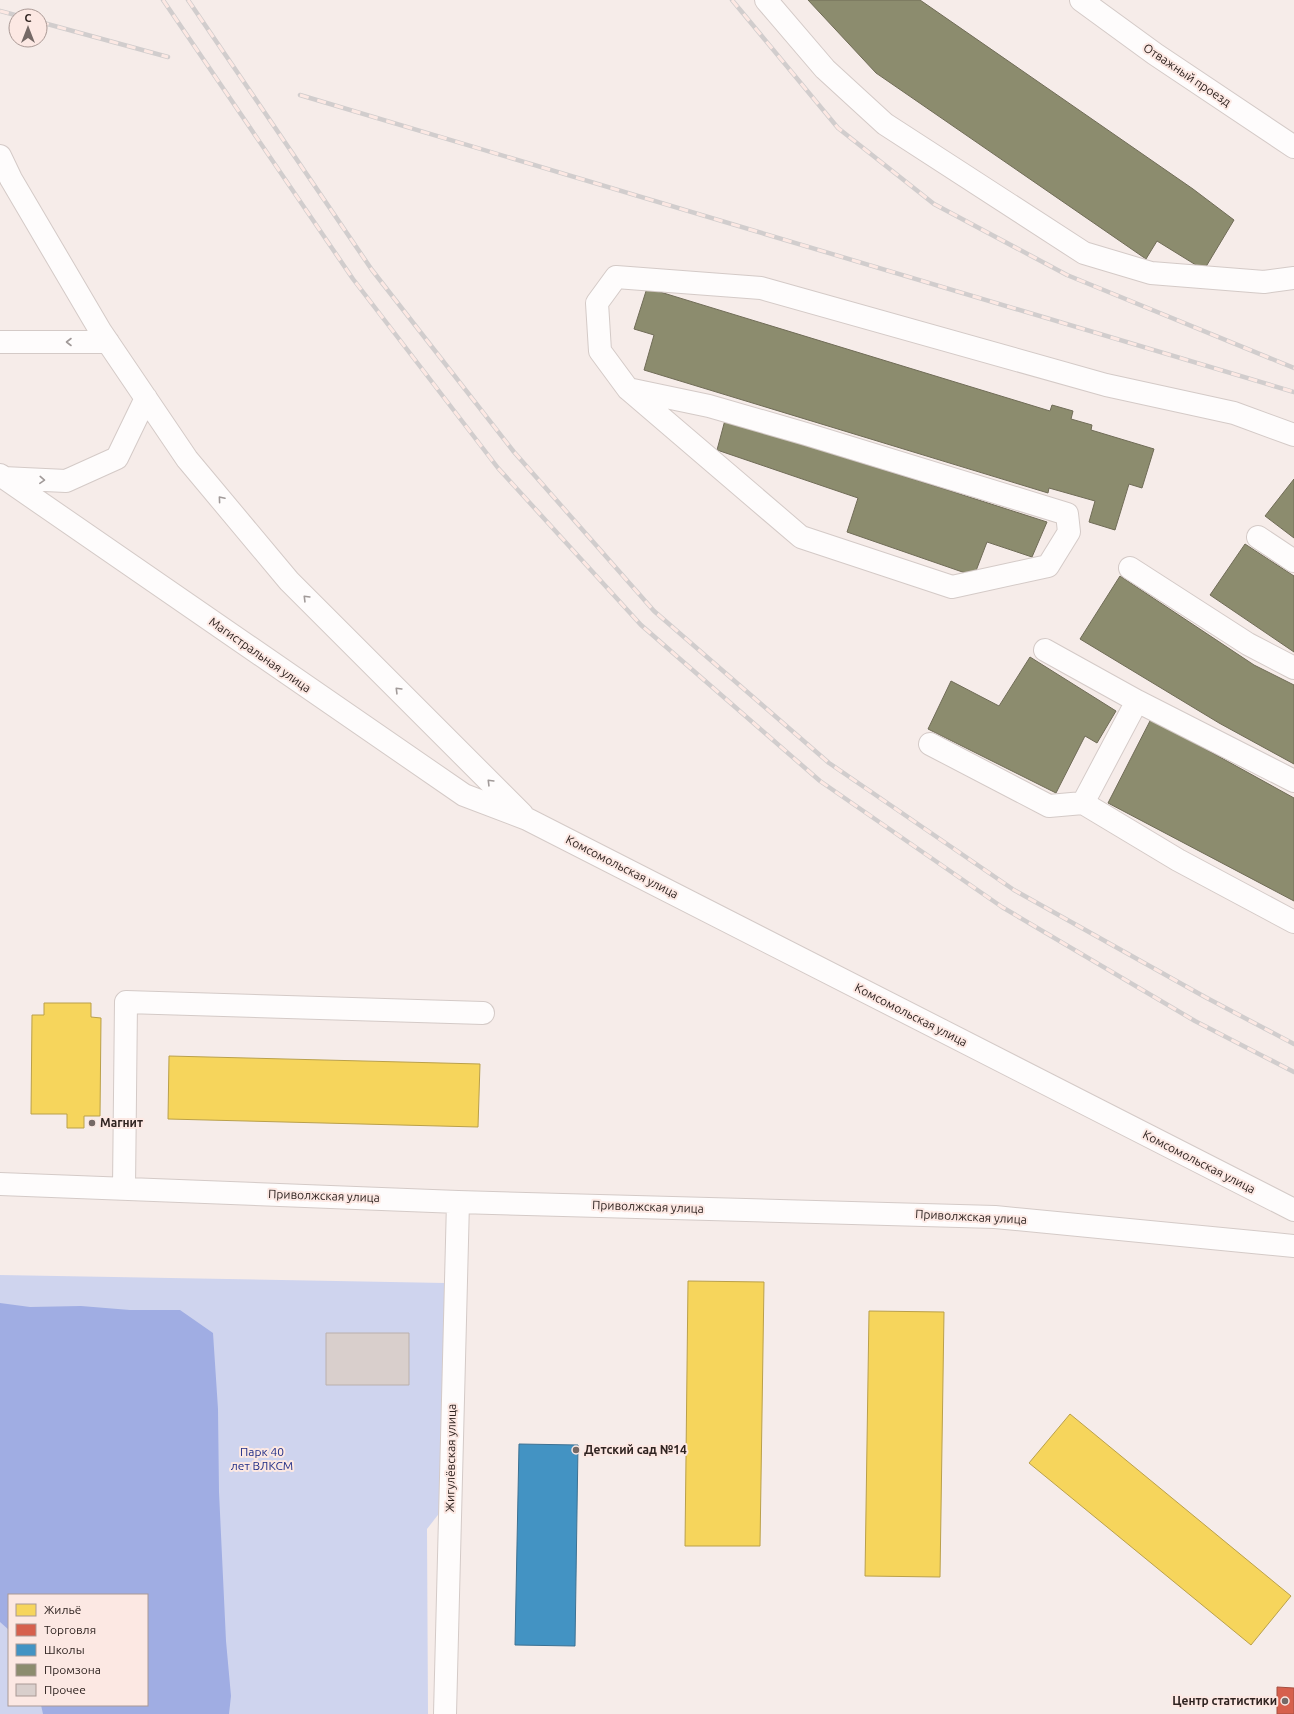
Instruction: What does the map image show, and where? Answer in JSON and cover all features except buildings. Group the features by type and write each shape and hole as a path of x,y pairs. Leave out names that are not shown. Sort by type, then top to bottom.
{"street":[{"path":"766,0 825,69 885,124 1084,253 1151,273 1264,282 1294,278"},
{"name":"Отважный проезд","path":"1081,0 1155,54 1294,147"},
{"path":"0,156 11,179 108,342 187,459 289,581 527,819"},
{"path":"628,389 709,406 806,434 1067,514 1069,532 1048,566 952,588 801,537 628,389 600,351 597,303 616,277 761,288 1106,385 1234,412 1294,435"},
{"path":"0,342 108,342"},
{"path":"2,476 66,481 117,458 146,398"},
{"name":"Магистральная улица","path":"2,476 464,795 527,819"},
{"path":"1258,538 1294,561"},
{"path":"1130,568 1248,644 1294,668"},
{"path":"1045,650 1137,701 1294,781"},
{"path":"1083,803 1137,701"},
{"path":"930,744 1049,806 1083,803 1178,860 1294,922"},
{"name":"Комсомольская улица","path":"527,819 1294,1210"},
{"path":"124,1188 126,1002 483,1013"},
{"name":"Приволжская улица","path":"0,1184 458,1202 995,1217 1294,1246"},
{"name":"Жигулёвская улица","path":"445,1714 458,1202"}],"green space":[{"name":"Парк 40 лет ВЛКСМ","path":"0,1275 445,1283 441,1511 427,1529 428,1714 0,1714"}],"water":[{"path":"0,1303 30,1307 81,1306 130,1310 180,1310 213,1333 218,1409 219,1492 226,1641 231,1696 229,1714 43,1714 41,1706 148,1706 148,1594 8,1594 8,1629 0,1622"}],"railway":[{"path":"163,0 353,279 498,468 641,625 820,781 1002,907 1195,1021 1294,1072"},
{"path":"188,0 372,270 514,452 654,611 829,763 1014,890 1205,997 1294,1044"},
{"path":"732,0 838,128 934,204 1067,275 1294,368"},
{"path":"0,11 8,13"},
{"path":"48,24 168,57"},
{"path":"300,95 1294,392"}],"place":[{"name":"Магнит","path":"92,1123"},
{"name":"Детский сад №14","path":"576,1450"},
{"name":"Центр статистики","path":"1285,1701"}]}
